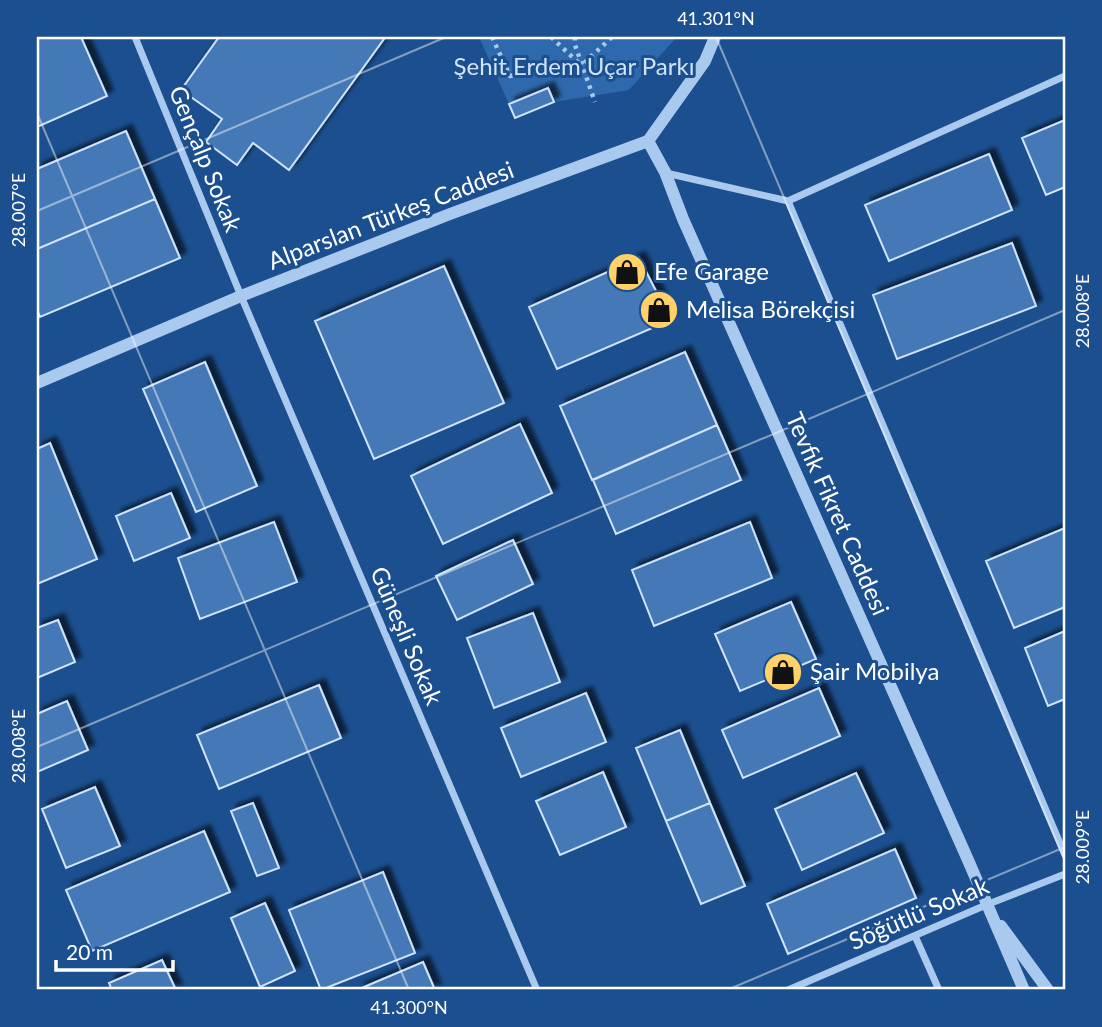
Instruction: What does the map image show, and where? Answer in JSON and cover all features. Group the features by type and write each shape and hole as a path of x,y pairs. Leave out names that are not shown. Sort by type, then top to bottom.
{"street":[{"name":"Gençalp Sokak","path":"135,37 241,296"},
{"path":"648,141 705,61 715,37"},
{"path":"665,172 788,201 1065,76"},
{"name":"Alparslan Türkeş Caddesi","path":"37,383 241,296 450,214 648,141"},
{"name":"Tevfik Fikret Caddesi","path":"648,141 665,172 683,219 1024,990"},
{"path":"788,201 1065,855"},
{"name":"Güneşli Sokak","path":"241,296 537,990"},
{"name":"Söğütlü Sokak","path":"788,990 1065,874"},
{"name":"Tevfik Fikret Caddesi","path":"986,905 1048,990"},
{"path":"915,936 939,990"}],"path":[{"path":"492,37 510,76 582,65 612,37"},
{"path":"551,37 582,65"},
{"path":"575,37 575,45 595,102"}],"green space":[{"name":"Şehit Erdem Uçar Parkı","path":"479,37 677,37 629,90 554,102 548,88 509,104"}],"building":[{"path":"37,37 81,37 107,96 37,127"},
{"path":"219,37 384,39 289,170 253,143 237,165 206,142 222,119 181,90"},
{"path":"548,88 554,102 515,118 509,104"},
{"path":"1065,120 1065,187 1046,195 1022,138"},
{"path":"126,131 155,199 37,249 37,169"},
{"path":"989,154 1012,210 889,261 865,205"},
{"path":"155,199 180,258 40,317 37,309 37,249"},
{"path":"1012,243 1036,306 897,359 873,295"},
{"path":"639,258 671,320 557,369 529,307"},
{"path":"444,266 504,403 374,459 315,321"},
{"path":"685,352 717,425 592,480 560,406"},
{"path":"205,362 257,486 196,512 143,389"},
{"path":"520,424 552,493 443,544 411,476"},
{"path":"717,425 741,480 616,534 593,480"},
{"path":"50,443 97,559 37,584 37,449"},
{"path":"171,493 190,538 134,561 116,516"},
{"path":"274,522 297,582 200,619 178,558"},
{"path":"750,522 772,578 654,626 632,570"},
{"path":"1065,528 1065,607 1014,628 986,561"},
{"path":"513,540 533,584 457,620 436,576"},
{"path":"791,602 816,659 740,691 715,634"},
{"path":"533,613 560,682 494,708 467,638"},
{"path":"58,620 75,662 37,678 37,628"},
{"path":"1065,631 1065,699 1048,706 1025,648"},
{"path":"319,685 341,738 219,789 197,735"},
{"path":"819,688 840,736 743,778 722,730"},
{"path":"586,693 606,742 521,777 501,728"},
{"path":"67,701 88,750 37,772 37,714"},
{"path":"680,730 710,803 666,821 636,748"},
{"path":"603,772 626,827 560,855 536,801"},
{"path":"856,773 884,833 802,870 775,809"},
{"path":"95,787 120,846 66,868 42,809"},
{"path":"253,803 279,868 257,876 231,811"},
{"path":"710,803 745,886 701,904 666,821"},
{"path":"204,831 230,892 92,951 66,890"},
{"path":"895,849 916,898 788,954 767,904"},
{"path":"383,872 415,953 321,990 289,910"},
{"path":"265,903 295,971 260,987 231,918"},
{"path":"162,960 176,990 112,990 109,983"},
{"path":"423,962 435,990 357,990"}],"place":[{"name":"Efe Garage","path":"627,272"},
{"name":"Melisa Börekçisi","path":"659,310"},
{"name":"Şair Mobilya","path":"783,672"}]}
